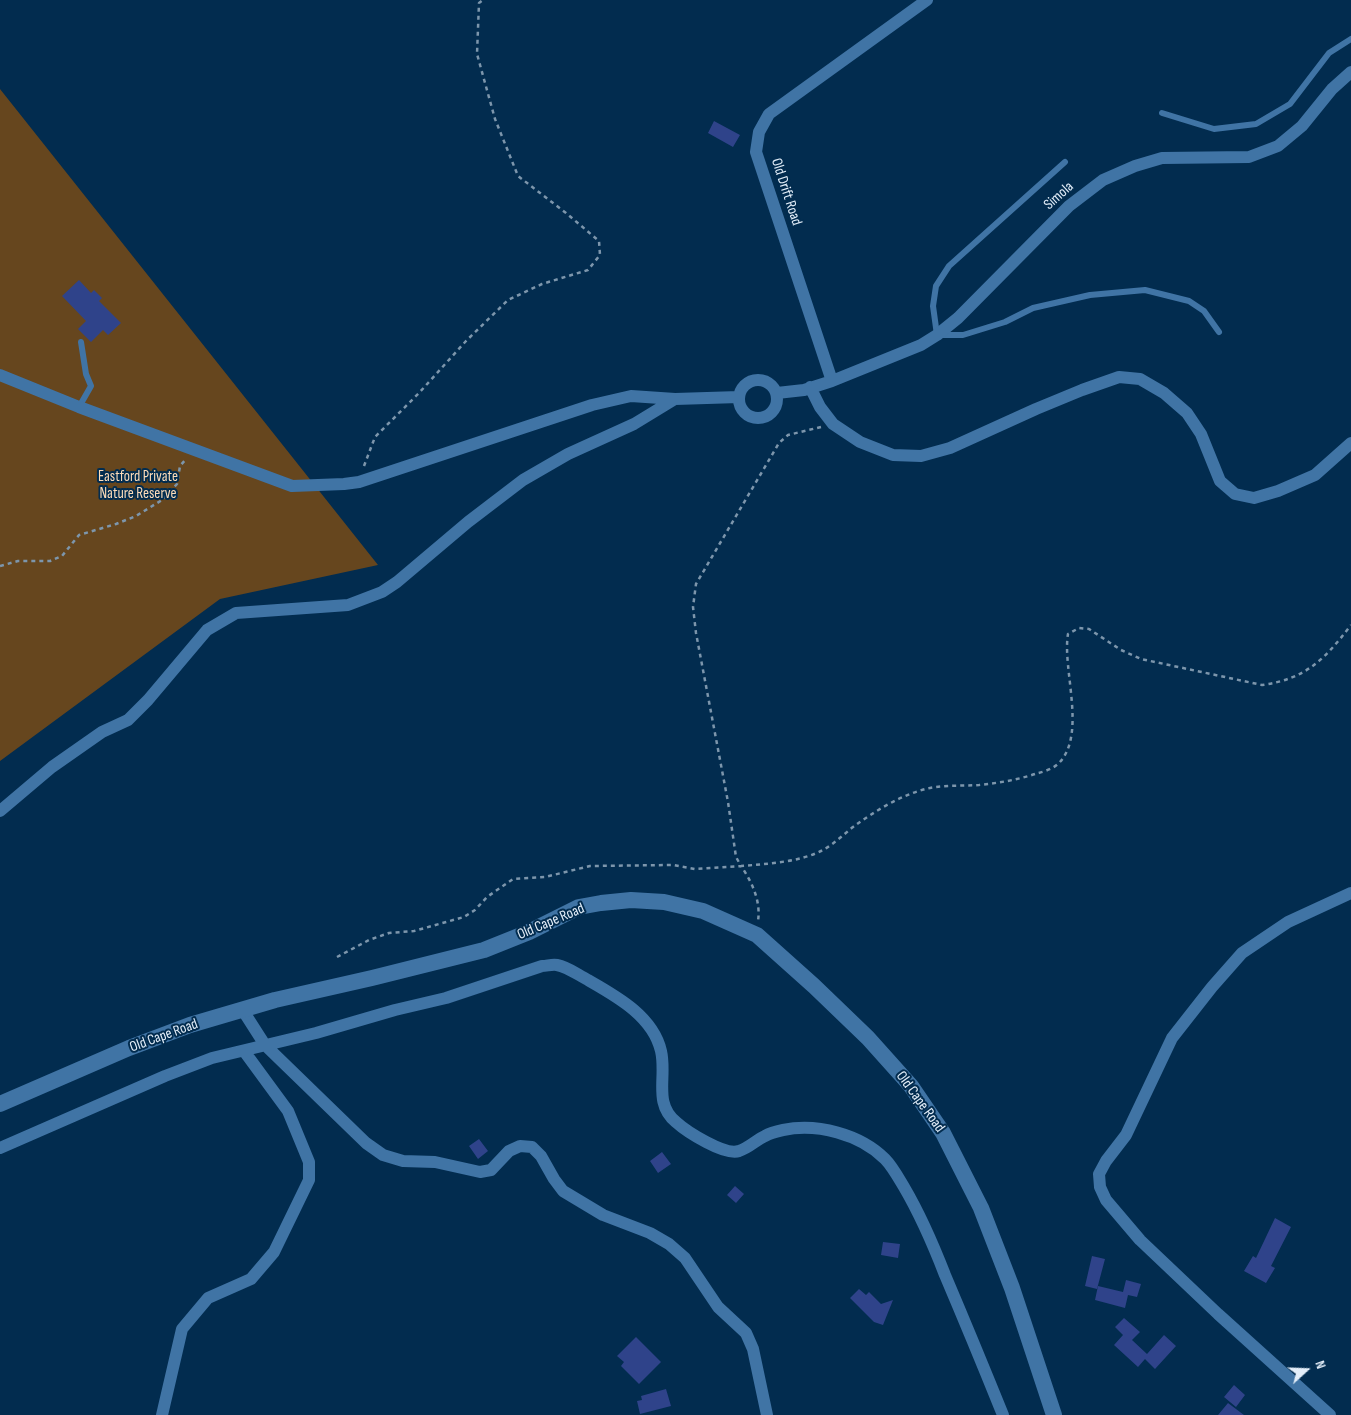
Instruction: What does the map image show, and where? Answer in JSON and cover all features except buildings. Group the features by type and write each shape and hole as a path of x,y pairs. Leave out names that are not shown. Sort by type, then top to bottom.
{"street":[{"name":"Old Drift Road","path":"832,380 756,152 760,132 769,114 927,0"},
{"name":"Simola","path":"777,393 807,388 832,380 914,348 937,335 958,318 1069,206 1103,180 1135,166 1162,158 1249,157 1278,146 1302,126 1332,89 1351,72"},
{"path":"0,375 79,408 292,486 359,482 592,405 631,396 675,399 739,397"},
{"path":"807,388 833,424 860,442 892,455 921,456 950,448 1082,390 1119,377 1140,379 1164,393 1187,413 1201,434 1220,481 1236,494 1254,498 1278,491 1315,475 1351,444"},
{"path":"760,379 774,387 778,401 776,408 771,414 764,418 756,418 749,416 743,411 739,397 740,389 753,380 760,379"},
{"path":"0,810 52,767 102,732 128,720 148,700 207,630 236,613 348,605 382,592 523,480 568,454 634,424 675,399"},
{"path":"1330,1415 1218,1314 1140,1240 1106,1200 1100,1187 1099,1174 1106,1161 1126,1135 1172,1038 1236,960 1288,922 1351,893"},
{"name":"Old Cape Road","path":"0,1104 129,1048 242,1009 484,950 529,932 579,907 631,900 664,902 703,911 756,935 814,986 868,1038 911,1086 943,1133 985,1217 1012,1288 1054,1415"},
{"path":"0,1148 165,1076 212,1058 316,1033 395,1010 446,998 542,966 556,965 571,971 619,998 641,1017 654,1035 661,1051 663,1070 661,1091 667,1112 676,1123 713,1146 727,1152 738,1152 765,1135 783,1130 807,1127 846,1135 866,1144 885,1159 920,1214 1003,1415"},
{"path":"242,1009 265,1045 366,1143 383,1155 402,1161 435,1162 480,1172 491,1170 509,1151 520,1146 532,1147 541,1156 563,1191 603,1215 650,1233 669,1244 685,1258 718,1307 746,1333 753,1349 767,1415"},
{"path":"162,1415 182,1329 208,1298 251,1279 274,1252 310,1180 309,1162 288,1111 244,1051"}],"lane":[{"path":"1162,113 1214,129 1256,124 1290,104 1329,53 1351,39"},
{"path":"1065,162 948,266 936,286 933,306 937,335 963,335 1005,322 1034,308 1080,297 1145,290 1189,301 1204,311 1219,332"},
{"path":"79,408 91,386 86,374 81,342"}],"path":[{"path":"359,482 374,437 508,300 542,284 588,270 600,255 599,242 566,213 518,176 495,119 477,54 479,3 483,0"},
{"path":"756,935 759,912 752,883 736,857 728,802 696,633 693,607 696,584 779,443 788,435 798,431 833,424"},
{"path":"0,566 18,561 50,561 62,556 79,535 136,516 162,500 177,484 180,466 193,450"},
{"path":"337,957 369,940 389,933 414,930 464,917 475,910 486,897 513,880 545,877 590,866 673,865 695,869 764,864 794,859 821,851 882,808 916,793 931,788 1015,780 1044,772 1059,763 1068,748 1072,727 1072,699 1070,668 1065,648 1068,634 1079,628 1089,629 1121,650 1141,659 1262,685 1288,680 1311,667 1334,648 1351,625"}],"green space":[{"name":"Eastford Private Nature Reserve","path":"0,89 378,565 220,599 0,761"}]}
